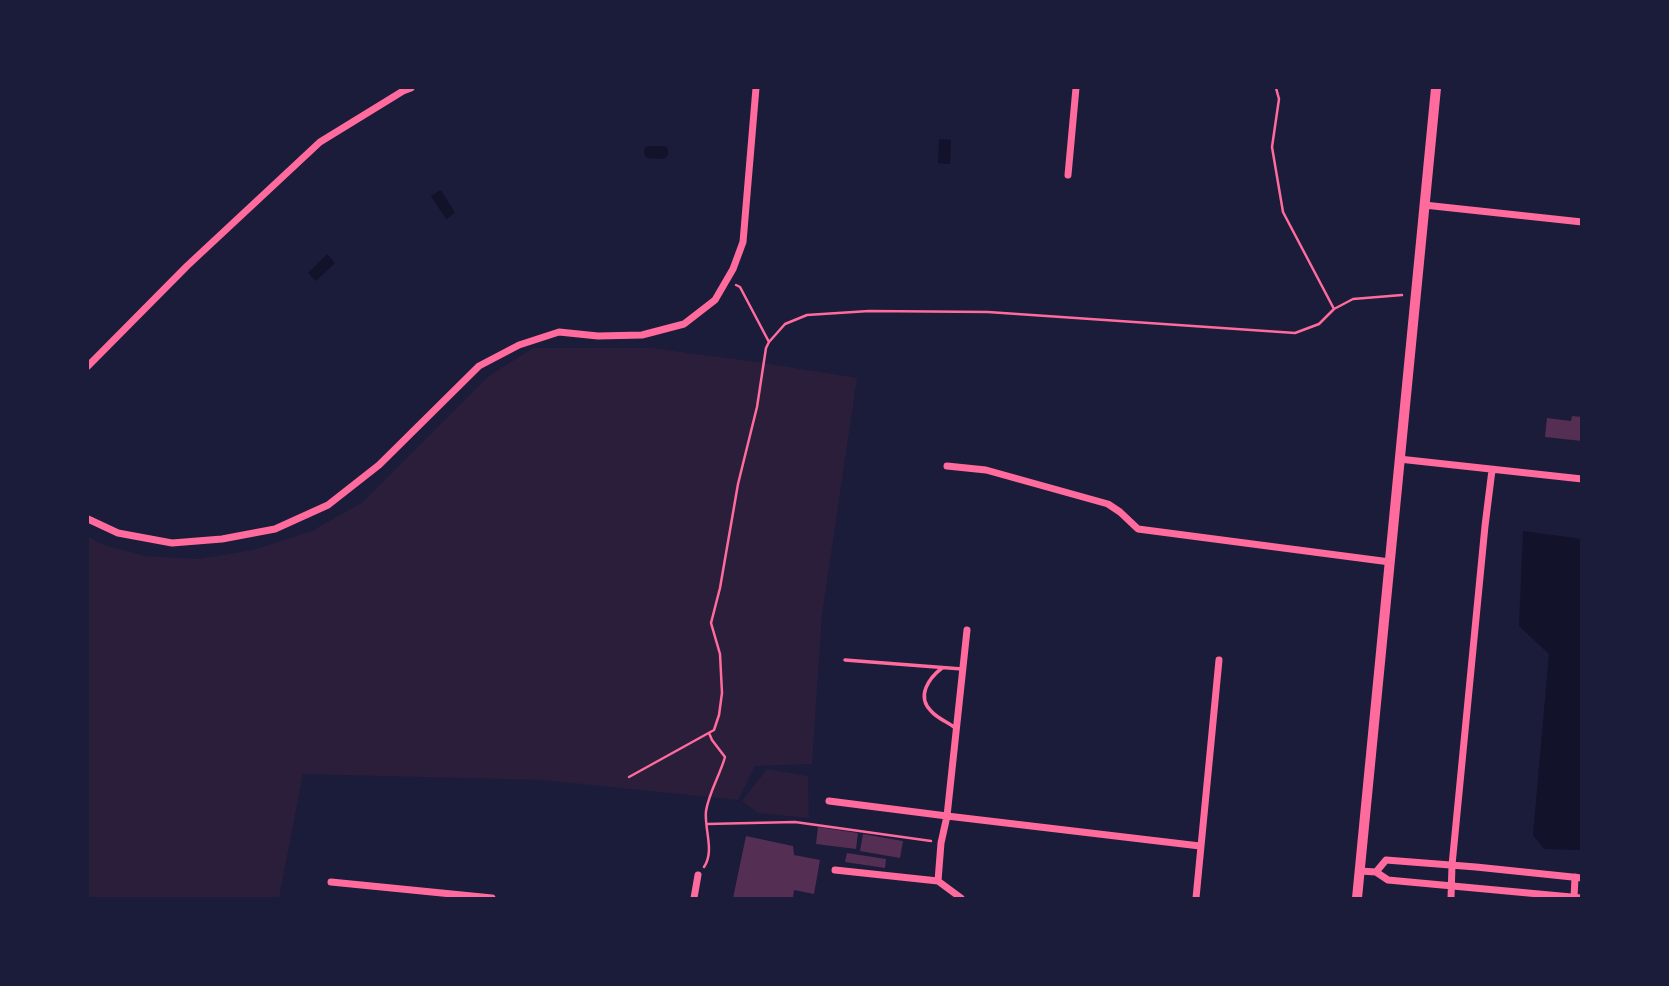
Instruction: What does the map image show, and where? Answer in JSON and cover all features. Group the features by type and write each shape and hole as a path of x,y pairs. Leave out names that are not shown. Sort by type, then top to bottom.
{"main road":[{"path":"1357,898 1436,88"}],"street":[{"path":"88,366 187,266 320,142 411,88"},
{"path":"88,519 117,533 172,543 222,539 275,529 328,505 379,464 479,366 519,345 559,332 598,336 642,335 684,324 715,300 733,270 743,242 756,88"},
{"path":"1068,175 1076,88"},
{"path":"1424,205 1581,222"},
{"path":"1399,459 1581,479"},
{"path":"947,466 986,470 1108,504 1138,529 1390,562"},
{"path":"1451,898 1452,865 1492,470"},
{"path":"938,881 967,630"},
{"path":"1196,898 1219,660"},
{"path":"829,801 1200,846"},
{"path":"1360,871 1376,872 1388,880 1576,898 1578,878 1386,860 1376,872"},
{"path":"835,870 938,881 961,898"},
{"path":"694,898 698,875"},
{"path":"331,882 492,898"}],"lane":[{"path":"845,660 962,669"},
{"path":"943,668 926,686 926,705 931,712 956,729"}],"path":[{"path":"1276,88 1279,99 1272,147 1283,212 1334,309"},
{"path":"727,279 740,287 768,342"},
{"path":"629,777 714,730 722,693 720,654 711,622 723,576 738,484 757,407 768,342 785,324 807,315 869,311 988,312 1296,333 1319,324 1334,309 1353,299 1402,295"},
{"path":"698,875 707,863 709,839 706,811 724,757 709,733"},
{"path":"707,824 795,822 941,842"}],"shaded area":[{"path":"939,139 951,140 950,164 938,163"},
{"path":"648,146 665,146 668,155 664,159 647,158 644,149"},
{"path":"441,190 455,213 446,219 431,196"},
{"path":"327,254 335,263 316,281 308,273"},
{"path":"533,348 651,348 857,378 822,615 812,764 755,766 738,800 542,780 303,774 279,898 88,898 88,537 104,545 145,556 199,559 253,550 312,531 364,501 489,376"},
{"path":"1523,531 1581,539 1581,850 1544,849 1533,835 1549,654 1519,626"},
{"path":"767,769 808,776 809,818 758,813 742,801"}],"building":[{"path":"1572,416 1582,417 1582,441 1545,437 1547,418 1571,421"},
{"path":"818,827 858,833 856,849 816,844"},
{"path":"863,834 903,841 900,858 860,851"},
{"path":"746,836 793,846 794,855 820,860 814,894 794,890 793,898 733,898"},
{"path":"847,853 886,859 885,868 845,862"}]}
